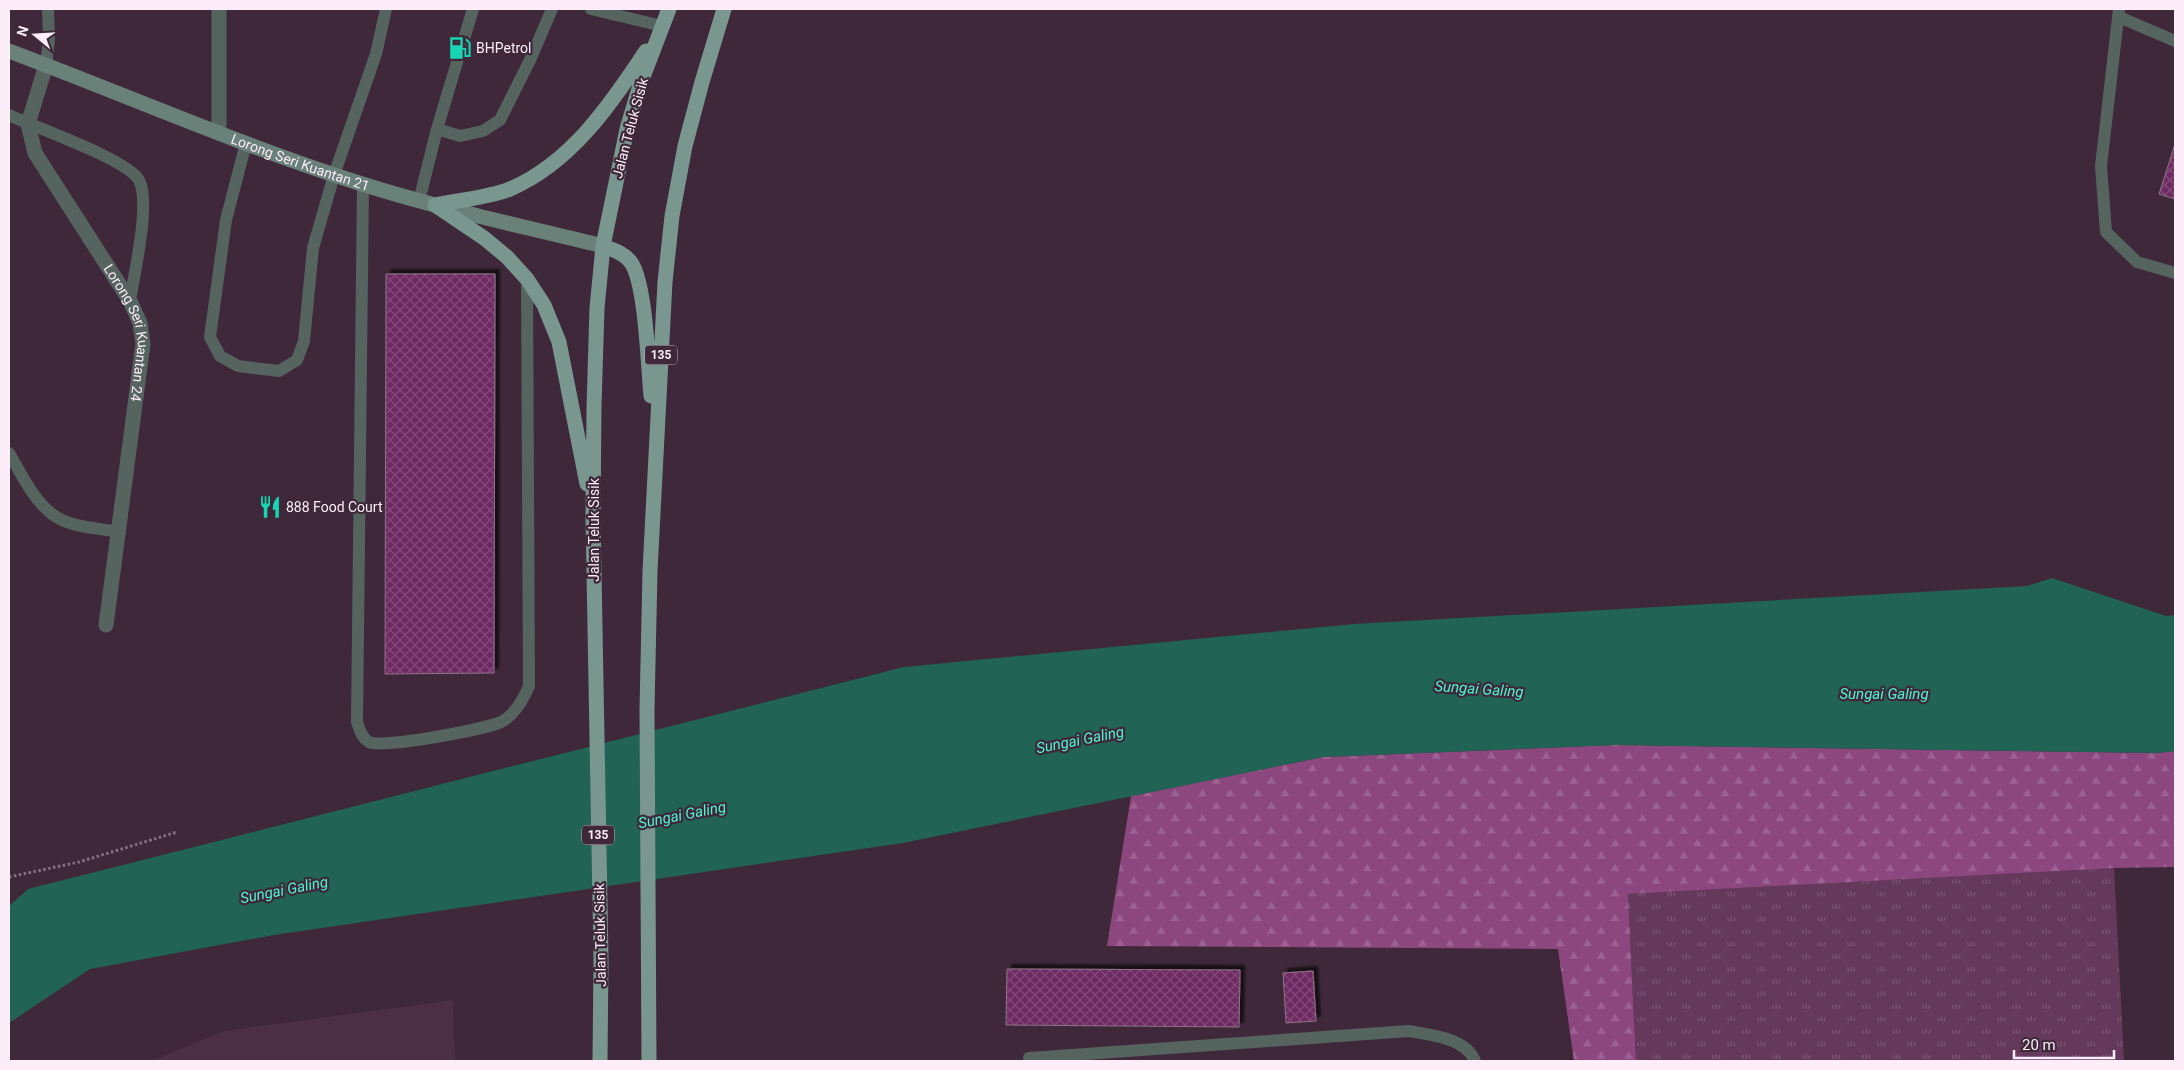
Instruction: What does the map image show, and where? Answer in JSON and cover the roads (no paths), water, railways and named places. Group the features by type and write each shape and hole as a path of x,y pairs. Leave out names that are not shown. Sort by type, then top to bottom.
{"main road":[{"name":"Jalan Teluk Sisik","path":"600,1061 601,959 594,518 594,407 597,308 603,246 627,129 641,82 669,9"},
{"name":"135","path":"649,1061 647,708 650,571 665,282 672,216 686,146 702,82 724,9"},
{"path":"435,205 509,190 534,177 558,160 616,96 662,26"},
{"path":"435,205 508,257 527,279 544,305 559,342 594,518"},
{"path":"603,246 622,254 632,264 639,284 656,443"}],"street":[{"path":"219,9 219,133"},
{"name":"Lorong Seri Kuantan 21","path":"9,51 219,133 363,185 419,201 603,246"},
{"path":"28,124 46,65"},
{"name":"Lorong Seri Kuantan 24","path":"28,124 35,153 130,301 140,323 143,344 120,532 106,625"}],"lane":[{"path":"46,65 49,40 48,9"},
{"path":"246,143 226,220 210,337 220,356 238,366 279,371 297,360 304,341 312,248 334,175 376,54 386,9"},
{"path":"419,201 437,129 473,9"},
{"path":"437,129 460,136 483,131 500,120 531,58 552,9"},
{"path":"591,9 662,26"},
{"path":"2175,40 2119,13 2100,166 2106,232 2137,262 2175,273"},
{"path":"9,115 118,162 139,179 144,205 130,301"},
{"path":"363,185 358,722 361,735 370,743 392,744 450,734 501,722 519,706 529,686 527,279"},
{"path":"9,453 38,500 53,515 76,525 120,532"},
{"path":"1029,1058 1409,1031 1433,1035 1456,1043 1471,1052 1475,1061"}],"water":[{"name":"Sungai Galing","path":"2052,578 2166,616 2175,615 2175,751 2157,753 1615,745 1323,757 903,843 274,935 90,969 9,1023 9,906 28,889 904,667 1354,624 2027,586"}],"place":[{"name":"BHPetrol","path":"460,48"},
{"name":"888 Food Court","path":"270,507"}]}
